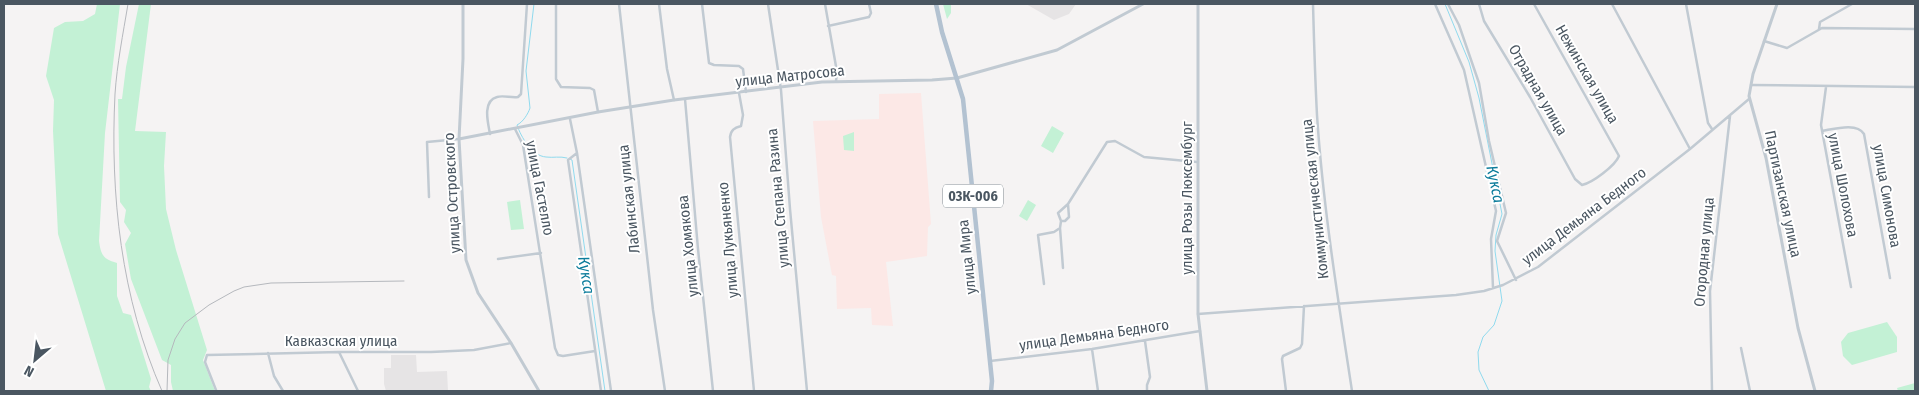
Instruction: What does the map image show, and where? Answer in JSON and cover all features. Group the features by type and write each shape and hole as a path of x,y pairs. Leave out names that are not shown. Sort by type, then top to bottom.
{"main road":[{"name":"улица Мира","path":"936,4 942,32 963,99 992,391"}],"street":[{"name":"улица Островского","path":"463,4 464,28 459,139 466,260 478,293 511,343 539,391"},
{"path":"490,134 486,114 489,104 498,96 518,97 521,94 527,4"},
{"path":"556,4 556,79 561,87 590,88 594,90 598,112"},
{"name":"Лабинская улица","path":"619,4 653,310 665,391"},
{"path":"659,4 667,69 674,100"},
{"path":"702,4 710,63 714,65 739,66 742,69 746,92"},
{"name":"улица Степана Разина","path":"768,4 780,87 807,391"},
{"path":"825,4 837,72 836,81"},
{"path":"828,26 869,17 871,13 870,4"},
{"name":"улица Матросова","path":"428,142 490,134 598,112 674,100 780,87 836,81 957,78 1057,50 1142,4"},
{"name":"улица Розы Люксембург","path":"1198,4 1198,314 1207,391"},
{"name":"Коммунистическая улица","path":"1313,4 1317,114 1338,304 1352,391"},
{"path":"1435,4 1464,70 1496,211 1491,238 1493,288"},
{"path":"1448,4 1458,25 1479,83 1489,141 1506,213 1497,241 1516,280"},
{"name":"Отрадная улица","path":"1479,4 1484,21 1530,97 1575,179 1582,185 1587,184 1610,168 1619,156"},
{"name":"Нежинская улица","path":"1534,4 1619,156"},
{"path":"1612,4 1690,149"},
{"path":"1686,4 1708,123 1712,129"},
{"name":"Партизанская улица","path":"1777,4 1750,85 1750,99 1766,158 1798,328 1815,391"},
{"path":"1819,29 1820,22 1852,4"},
{"path":"1764,40 1787,48 1819,29 1915,29"},
{"path":"1750,85 1915,87"},
{"name":"улица Шолохова","path":"1826,86 1822,131 1851,287"},
{"name":"улица Лукьяненко","path":"739,93 743,121 741,126 734,128 730,137 754,391"},
{"name":"улица Хомякова","path":"685,99 698,249 714,391"},
{"name":"улица Демьяна Бедного","path":"1198,314 1456,295 1499,287 1516,280 1546,262 1690,149 1750,99"},
{"name":"Огородная улица","path":"1712,391 1710,291 1730,116"},
{"path":"570,119 577,153 610,391"},
{"name":"улица Симонова","path":"1822,131 1856,127 1864,134 1890,278"},
{"name":"улица Гастелло","path":"517,128 523,145 555,348 558,355 563,356 595,351"},
{"name":"улица Островского","path":"428,142 429,197"},
{"path":"1063,268 1061,221 1058,213 1068,204 1107,142 1115,142 1144,157 1197,162"},
{"path":"577,153 568,160 602,391"},
{"path":"1061,221 1065,221 1069,217 1068,204"},
{"path":"1044,284 1038,235 1054,232 1060,228"},
{"name":"улица Гастелло","path":"498,259 541,253"},
{"path":"1286,391 1282,359 1283,356 1300,348 1302,344 1304,306"},
{"name":"улица Демьяна Бедного","path":"990,361 1092,349 1200,331"},
{"path":"1145,341 1150,377 1147,385 1148,391"},
{"name":"Кавказская улица","path":"216,390 205,362 207,355 431,352 474,350 511,343"},
{"path":"1741,348 1750,391"},
{"path":"1092,349 1098,391"},
{"path":"339,352 358,391"},
{"path":"268,353 274,376 283,391"}],"shaded area":[{"path":"1026,4 1076,4 1069,14 1054,20"},
{"path":"921,93 931,224 928,227 927,256 886,262 893,326 872,325 871,308 837,309 836,276 832,275 821,217 813,121 879,119 879,94"},
{"path":"391,355 416,355 417,372 447,371 448,391 386,391 384,368 391,368"}],"green space":[{"path":"97,4 120,4 105,133 99,241 104,256 117,263 117,296 123,313 131,315 151,379 149,387 151,391 106,391 58,234 53,131 54,100 46,76 54,28 65,22 83,21 95,14"},
{"path":"139,4 151,4 135,131 166,132 164,166 166,209 176,250 207,350 203,360 215,391 173,391 171,365 162,360 131,279 125,244 131,233 124,222 126,210 120,202 118,99 122,99 126,67"},
{"path":"943,4 951,4 951,13 947,19"},
{"path":"1052,126 1064,133 1053,153 1041,146"},
{"path":"854,132 854,151 844,150 843,136"},
{"path":"520,200 524,229 511,230 507,202"},
{"path":"1028,200 1036,205 1027,221 1019,216"},
{"path":"1887,322 1897,337 1897,352 1852,365 1843,356 1841,342 1848,333"},
{"path":"1915,383 1915,391 1898,391 1897,388"}],"waterway":[{"name":"Кукса","path":"534,4 526,71 530,108 525,118 517,125 524,140 536,153 546,157 567,158"},
{"name":"Кукса","path":"1445,4 1469,62 1479,98 1502,214 1496,235 1495,251 1502,301 1494,325 1483,337 1478,352 1479,370 1489,391"},
{"name":"Кукса","path":"570,159 572,160 605,391"}],"railway":[{"path":"128,4 115,94 114,170 117,208 121,246 137,320 148,356 162,391"},
{"path":"167,391 168,360 175,339 185,323 209,305 234,291 244,287 271,283 404,281"}]}
